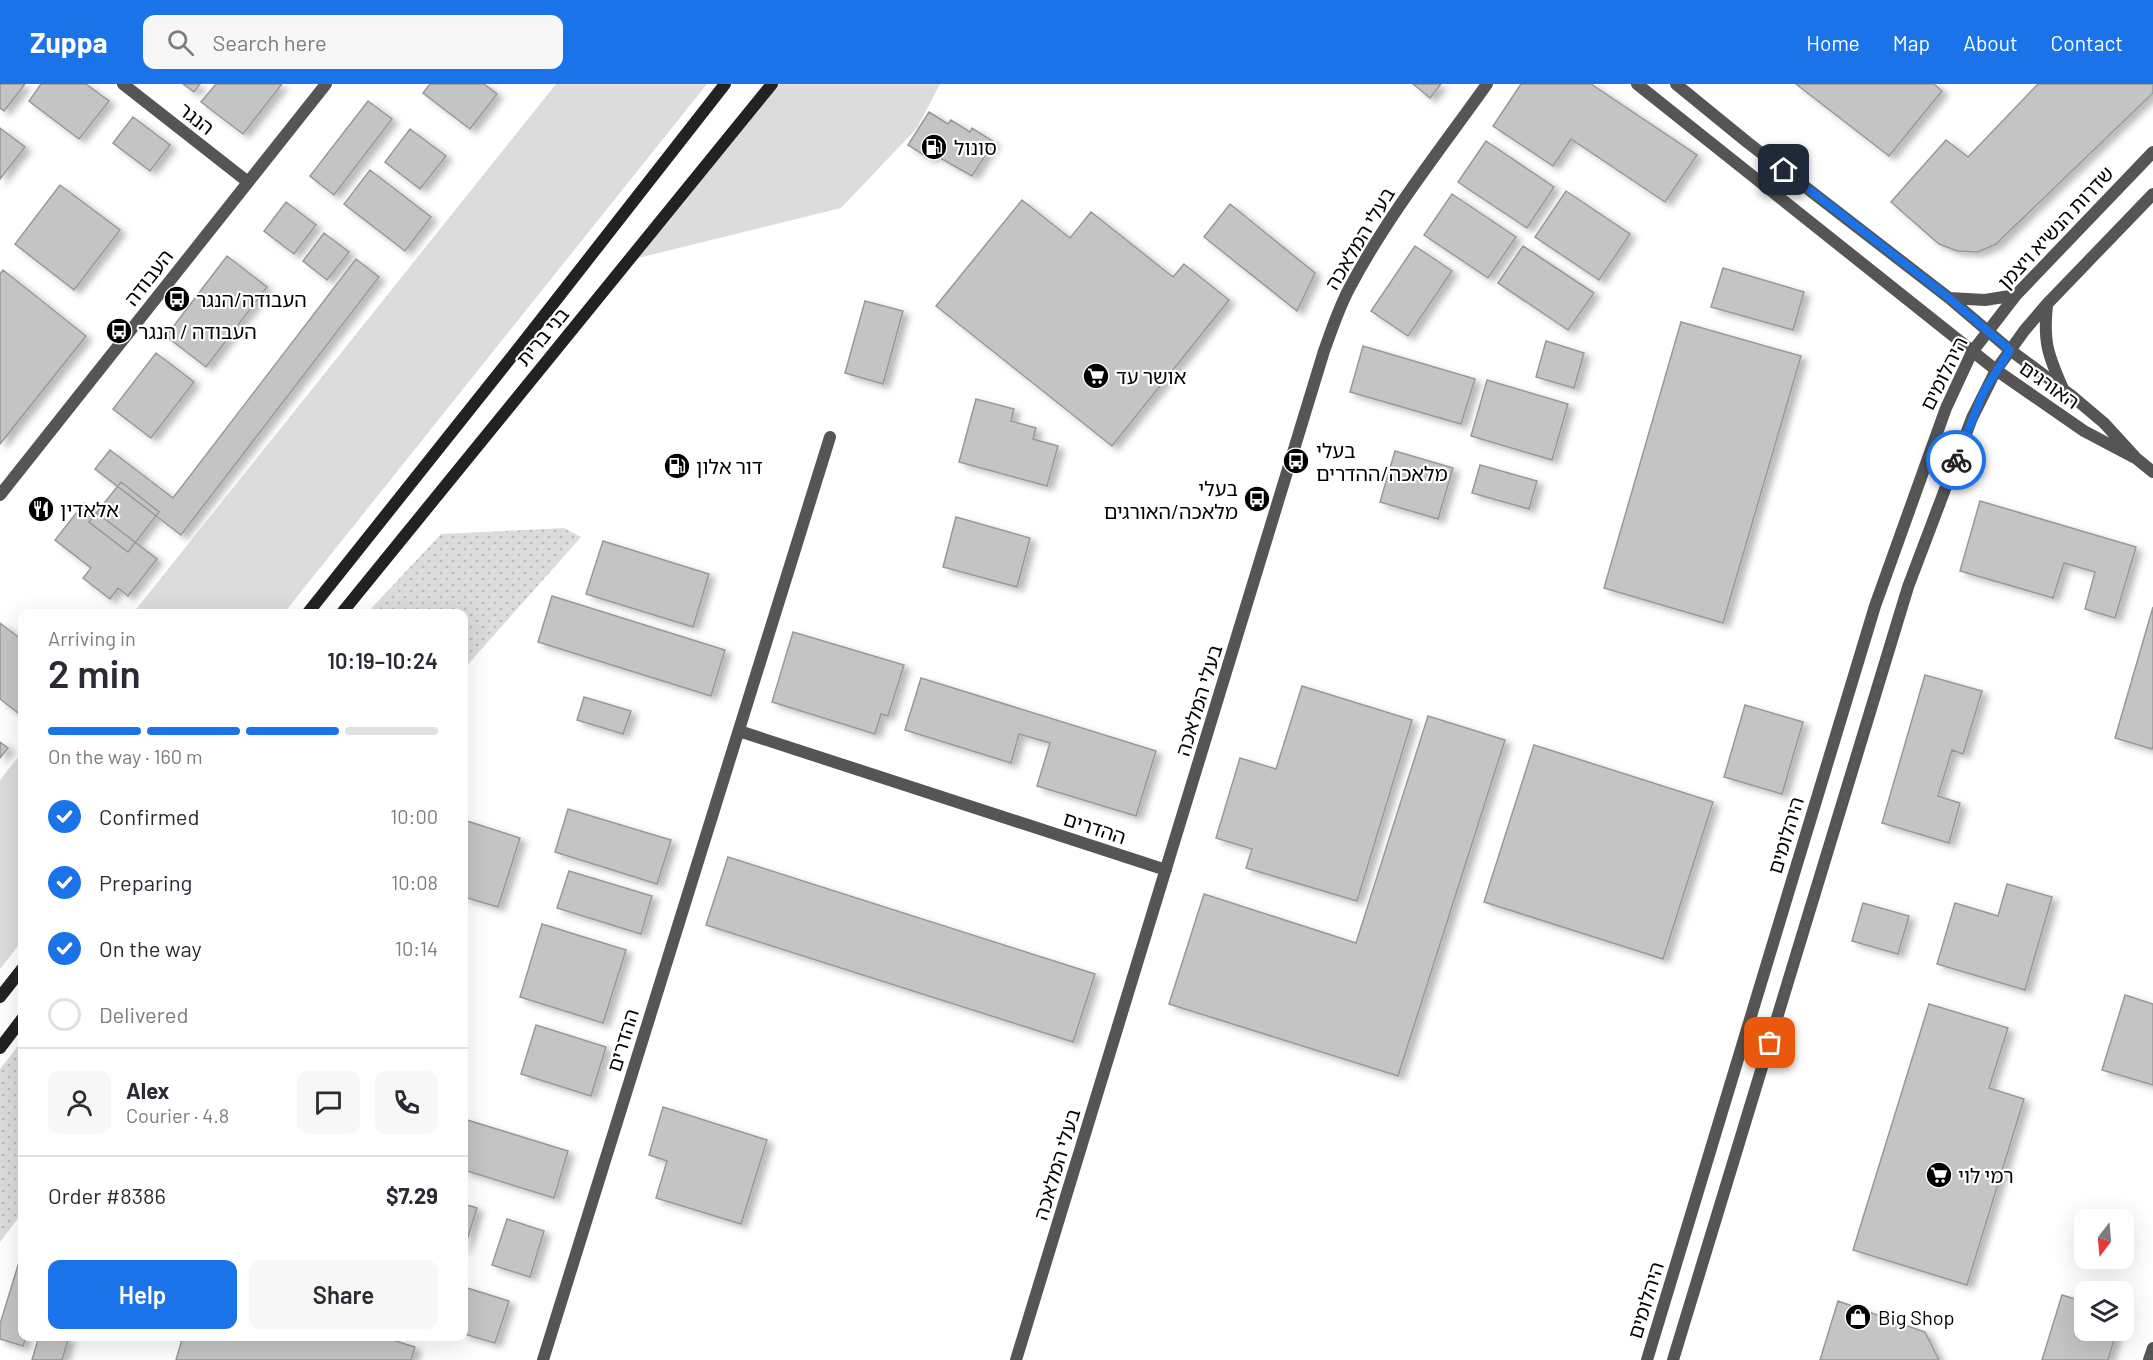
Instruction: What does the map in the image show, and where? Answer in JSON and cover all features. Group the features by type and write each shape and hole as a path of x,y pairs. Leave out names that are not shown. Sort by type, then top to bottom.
{"main road":[{"name":"בני ברית","path":"311,609 725,84"},
{"name":"בני ברית","path":"345,609 772,84"},
{"path":"0,997 18,974"},
{"path":"0,1047 18,1024"}],"street":[{"name":"הנגר","path":"123,84 248,182"},
{"name":"העבודה","path":"0,495 326,84"},
{"name":"בעלי המלאכה","path":"1016,1360 1338,311 1385,227 1487,84"},
{"name":"האורגים","path":"1637,84 1972,352 2084,430 2137,459"},
{"name":"האורגים","path":"1676,84 2063,390 2103,423 2137,459 2153,472"},
{"name":"שדרות הנשיא ויצמן","path":"1987,331 2016,295 2153,152"},
{"path":"1673,1360 1908,587 1972,418 1996,370 2047,304 2153,194"},
{"path":"1949,298 1985,300 2016,295"},
{"path":"2047,304 2044,329 2051,361 2063,390"},
{"name":"היהלומים","path":"1647,1360 1875,606 1938,427 1962,370 1987,331"},
{"name":"ההדרים","path":"543,1360 830,437"},
{"name":"ההדרים","path":"739,731 1166,870"},
{"path":"2149,1360 2153,1348"}],"shaded area":[{"path":"556,84 707,84 287,609 136,609"},
{"path":"772,84 940,84 917,128 841,208 630,260"},
{"path":"564,528 581,537 468,664 468,609 371,609 441,534"},
{"path":"18,757 18,946 0,969 0,780"},
{"path":"18,1046 18,1218 0,1242 0,1069"}],"building":[{"path":"0,84 25,84 4,111 0,108"},
{"path":"41,84 86,84 109,101 79,139 29,101"},
{"path":"183,84 200,84 194,92"},
{"path":"216,84 282,84 243,134 201,102"},
{"path":"430,84 484,84 497,94 470,129 423,93"},
{"path":"1413,84 1441,84 1430,98"},
{"path":"1521,84 1591,84 1697,155 1665,202 1571,139 1553,166 1493,126"},
{"path":"1796,84 1934,84 1942,91 1889,156"},
{"path":"2038,84 2153,84 2153,93 1996,244 1978,252 1957,251 1939,244 1891,202 1946,140 1968,157"},
{"path":"368,101 392,119 334,195 310,176"},
{"path":"929,112 948,124 951,120 970,132 972,128 994,142 972,176 933,154 930,159 908,145"},
{"path":"133,117 170,145 150,171 113,143"},
{"path":"0,128 25,147 0,179"},
{"path":"410,129 446,156 420,189 385,162"},
{"path":"1486,141 1554,187 1527,228 1458,182"},
{"path":"370,170 431,217 405,251 344,204"},
{"path":"60,185 120,230 74,290 15,244"},
{"path":"1566,191 1630,234 1599,280 1535,237"},
{"path":"1452,194 1516,237 1488,278 1424,235"},
{"name":"אושר עד","path":"1022,200 1070,238 1091,212 1173,277 1184,264 1229,300 1112,446 936,306"},
{"path":"286,202 316,225 294,254 264,231"},
{"path":"1230,204 1315,273 1297,311 1204,237"},
{"path":"324,233 349,252 327,280 303,261"},
{"path":"1415,246 1452,271 1408,336 1371,311"},
{"path":"1523,246 1594,293 1568,330 1498,283"},
{"path":"227,256 267,287 206,367 166,336"},
{"path":"356,259 379,277 181,535 95,469 110,450 173,498"},
{"path":"1723,268 1804,292 1793,330 1711,307"},
{"path":"3,270 86,336 0,444 0,274"},
{"path":"865,301 903,311 883,384 845,373"},
{"path":"1681,322 1801,356 1723,623 1604,588"},
{"path":"1546,341 1584,353 1574,388 1536,377"},
{"path":"1363,346 1475,379 1461,424 1350,392"},
{"path":"156,353 194,382 151,438 113,409"},
{"path":"1487,380 1568,404 1552,460 1471,436"},
{"path":"976,399 1014,409 1011,421 1036,428 1033,439 1058,446 1047,486 959,462"},
{"path":"1395,451 1453,468 1438,519 1380,502"},
{"path":"1480,465 1537,481 1529,509 1472,493"},
{"path":"121,482 159,512 128,552 89,522"},
{"path":"1980,501 2136,547 2115,618 2085,609 2095,572 2064,563 2053,598 1960,571"},
{"path":"84,503 157,559 128,596 118,588 110,599 83,578 91,568 55,540"},
{"path":"956,517 1030,538 1017,587 943,567"},
{"path":"603,541 709,574 693,627 586,594"},
{"path":"552,596 725,650 711,696 538,642"},
{"path":"2153,607 2153,746 2152,749 2115,738"},
{"path":"0,623 18,637 18,713 0,699"},
{"path":"793,632 904,665 888,716 881,714 875,734 772,702"},
{"path":"1925,675 1982,691 1963,754 1952,750 1938,796 1960,803 1949,843 1882,823"},
{"path":"921,678 1156,751 1136,816 1037,786 1050,743 1019,734 1011,763 905,730"},
{"path":"1302,686 1412,720 1357,901 1246,868 1252,849 1216,838 1240,758 1276,769"},
{"path":"584,697 631,711 623,734 577,720"},
{"path":"1745,705 1803,722 1782,794 1724,777"},
{"path":"1428,716 1505,740 1398,1076 1169,1004 1204,894 1356,943"},
{"path":"0,742 8,748 0,758"},
{"path":"1534,745 1713,802 1663,959 1484,902"},
{"path":"568,809 671,840 657,884 555,852"},
{"path":"468,821 520,838 498,907 468,898"},
{"path":"728,857 1095,974 1073,1042 706,925"},
{"path":"569,871 652,896 641,934 557,908"},
{"path":"2007,884 2052,897 2025,990 1937,964 1955,903 1998,916"},
{"path":"1863,903 1909,916 1898,954 1852,941"},
{"path":"542,924 626,950 603,1023 520,997"},
{"path":"2125,995 2153,1004 2153,1085 2102,1070"},
{"name":"רמי לוי","path":"1929,1004 2008,1028 1989,1088 2024,1099 1967,1285 1853,1250"},
{"path":"536,1025 606,1047 591,1096 521,1074"},
{"path":"663,1107 767,1140 741,1224 656,1198 667,1161 649,1155"},
{"path":"468,1120 568,1151 554,1198 468,1171"},
{"path":"468,1205 477,1208 468,1237"},
{"path":"507,1219 544,1231 530,1277 492,1265"},
{"path":"18,1265 18,1341 24,1341 23,1346 0,1339 0,1324"},
{"path":"468,1288 509,1301 495,1343 468,1335"},
{"path":"2062,1295 2074,1299 2074,1341 2114,1341 2108,1360 2042,1360"},
{"name":"Big Shop","path":"1838,1301 1925,1332 1939,1360 1820,1360"},
{"path":"38,1341 68,1341 62,1360 32,1360"},
{"path":"182,1341 396,1341 415,1347 411,1360 176,1360"}],"way so far":[{"path":"1770,1043 1908,587 1956,460"}],"place":[{"name":"סונול","path":"934,147"},
{"name":"העבודה/הנגר","path":"177,299"},
{"name":"העבודה / הנגר","path":"119,331"},
{"name":"אושר עד","path":"1096,376"},
{"name":"בעלי מלאכה/ההדרים","path":"1296,461"},
{"name":"דור אלון","path":"677,466"},
{"name":"בעלי מלאכה/האורגים","path":"1257,499"},
{"name":"אלאדין","path":"41,509"},
{"name":"רמי לוי","path":"1939,1175"},
{"name":"Big Shop","path":"1858,1317"}],"route":[{"path":"1784,170 1949,298 2010,350 1984,391 1956,460"}]}
